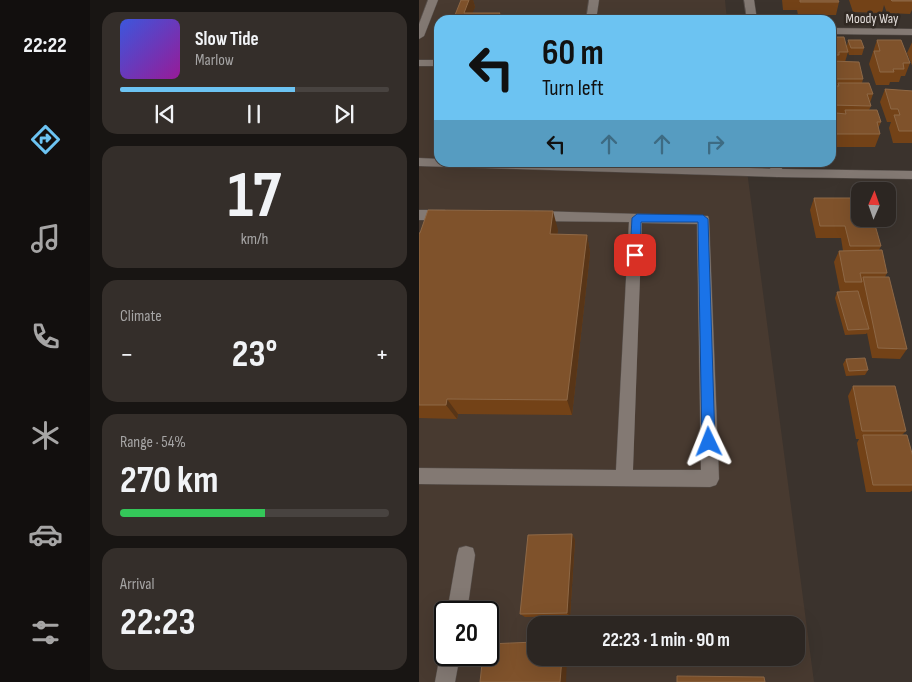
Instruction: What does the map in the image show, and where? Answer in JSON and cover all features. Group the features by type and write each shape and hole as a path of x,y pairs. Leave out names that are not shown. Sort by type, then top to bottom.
{"street":[{"path":"419,36 423,14 433,0"},
{"path":"592,15 594,0"},
{"path":"749,0 752,15"},
{"name":"Moody Way","path":"836,32 912,32"},
{"path":"419,63 434,63"},
{"path":"419,162 434,162"},
{"path":"708,167 776,168 912,175"},
{"path":"419,215 459,215"},
{"path":"419,476 710,479 703,219 518,216"},
{"path":"624,479 637,218"},
{"path":"459,601 466,555"},
{"path":"445,682 448,666"}],"shaded area":[{"path":"419,0 725,0 726,15 434,15 434,167 747,167 814,682 419,682"}],"building":[{"path":"461,0 469,0 464,13 500,13 499,15 455,15"},
{"path":"800,0 838,0 839,2 800,2"},
{"path":"913,0 913,1 892,1"},
{"path":"836,37 844,37 848,52 839,52 839,55 836,55"},
{"path":"848,40 861,40 864,48 851,48"},
{"path":"877,40 901,40 910,63 903,63 904,69 893,69 894,72 880,72 874,51 880,51"},
{"path":"836,61 859,62 863,79 836,79"},
{"path":"838,83 869,83 873,94 867,94 871,106 836,105 836,86 839,86"},
{"path":"885,89 913,91 913,131 899,131 894,115 900,115 898,109 891,109"},
{"path":"845,110 877,110 881,122 877,122 880,134 836,134 836,113 846,114"},
{"path":"814,198 851,198 851,228 876,228 881,246 850,246 845,226 820,226"},
{"path":"428,210 553,211 550,234 587,235 567,400 447,399 446,405 419,405 419,233"},
{"path":"882,250 887,273 860,273 862,282 845,282 839,251"},
{"path":"863,277 889,277 907,349 878,348"},
{"path":"858,291 869,329 848,330 837,292"},
{"path":"865,358 868,370 849,371 846,359"},
{"path":"853,386 895,386 906,431 862,431"},
{"path":"863,435 907,435 913,457 913,485 873,485"},
{"path":"572,534 567,613 520,614 528,535"},
{"path":"527,642 527,666 561,666 560,682 480,682 482,666 499,666 499,644"},
{"path":"677,676 764,677 765,682 677,682"}],"route":[{"path":"635,255 637,218 703,219 709,442"}]}
